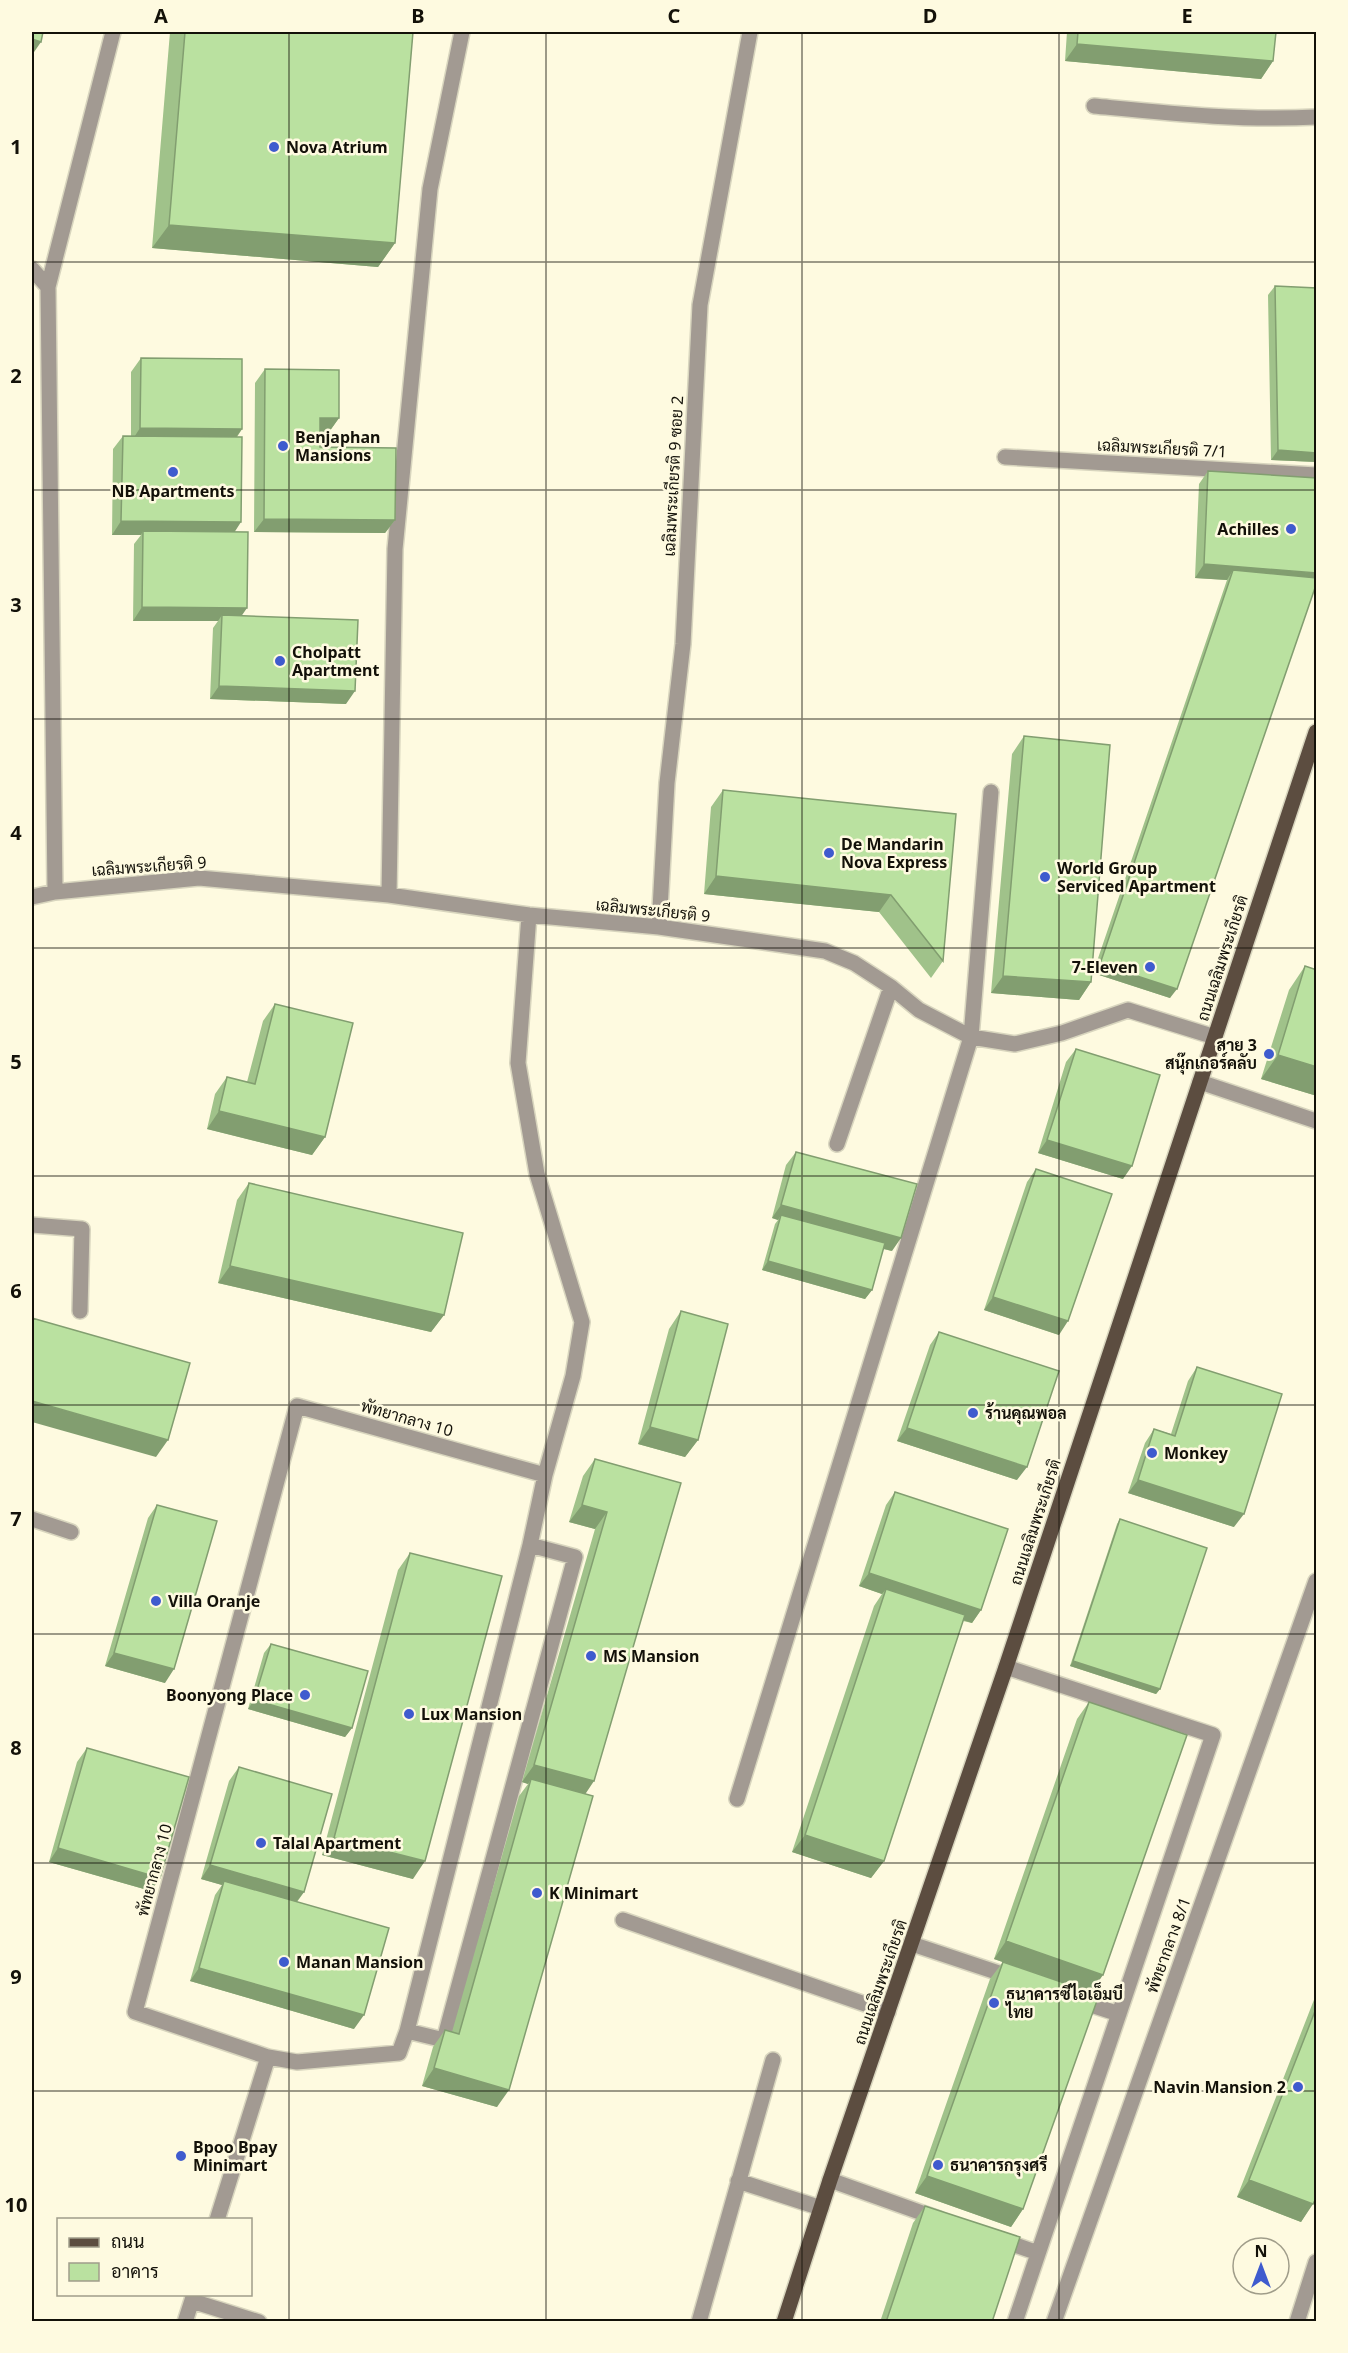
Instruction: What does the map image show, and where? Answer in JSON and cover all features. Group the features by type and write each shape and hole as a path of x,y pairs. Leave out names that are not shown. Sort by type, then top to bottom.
{"main road":[{"name":"ถนนเฉลิมพระเกียรติ","path":"784,2322 830,2180 1006,1667 1317,732"}],"street":[{"path":"55,892 48,287 113,32"},
{"path":"389,895 395,549 430,189 462,32"},
{"name":"เฉลิมพระเกียรติ 9 ซอย 2","path":"659,927 667,783 683,644 700,305 750,32"},
{"path":"1094,106 1210,116 1278,119 1317,117"},
{"path":"32,270 48,287"},
{"name":"เฉลิมพระเกียรติ 7/1","path":"1005,457 1317,475"},
{"path":"737,1799 971,1038 991,792"},
{"name":"เฉลิมพระเกียรติ 9","path":"32,897 55,892 199,878 389,895 529,915 659,927 825,951 854,963 891,987 919,1010 971,1038 1015,1044 1062,1033 1128,1010 1215,1037"},
{"path":"529,915 518,1064 537,1174 582,1322 573,1376 545,1475"},
{"path":"837,1144 891,987"},
{"path":"1200,1082 1317,1121"},
{"path":"32,1225 82,1229 80,1311"},
{"name":"พัทยากลาง 10","path":"297,1406 545,1475 530,1545 407,2031 399,2053 297,2062 268,2057 135,2012 297,1406"},
{"path":"32,1519 71,1532"},
{"path":"407,2031 444,2040 575,1557 530,1545"},
{"name":"พัทยากลาง 8/1","path":"1054,2322 1317,1581"},
{"path":"1006,1667 1214,1735 1015,2322"},
{"path":"624,1920 888,2012"},
{"path":"912,1944 1032,1985"},
{"path":"1064,1996 1119,2014"},
{"path":"218,2218 268,2057"},
{"path":"699,2322 773,2060"},
{"path":"830,2180 950,2223"},
{"path":"738,2181 821,2208"},
{"path":"983,2234 1038,2253"},
{"path":"1297,2322 1317,2262"},
{"path":"185,2322 193,2298 259,2322"}],"building":[{"path":"32,32 43,32 41,42 32,39"},
{"name":"Nova Atrium","path":"185,32 413,32 395,243 169,225"},
{"path":"1078,32 1276,32 1273,61 1077,44"},
{"path":"1275,286 1317,288 1317,453 1278,450"},
{"path":"141,358 242,359 242,429 140,428"},
{"name":"Benjaphan Mansions","path":"265,369 339,370 339,418 320,418 320,447 396,448 395,520 264,519"},
{"name":"NB Apartments","path":"123,436 242,437 241,522 121,521"},
{"path":"1208,471 1317,478 1317,573 1204,564"},
{"path":"143,531 248,532 247,608 142,607"},
{"path":"1233,570 1317,578 1317,582 1177,989 1100,964"},
{"name":"Cholpatt Apartment","path":"222,615 358,620 355,691 219,686"},
{"name":"World Group Serviced Apartment","path":"1024,736 1110,745 1091,982 1003,976"},
{"path":"723,790 956,814 943,961 891,895 716,876"},
{"path":"1305,966 1317,970 1317,1067 1278,1055"},
{"path":"275,1004 353,1023 325,1137 219,1111 227,1077 255,1084"},
{"path":"1076,1049 1160,1075 1132,1166 1047,1140"},
{"path":"796,1152 917,1184 901,1238 781,1205"},
{"path":"1036,1169 1112,1194 1068,1321 993,1297"},
{"path":"249,1183 463,1233 444,1315 230,1266"},
{"path":"781,1215 885,1243 872,1290 768,1261"},
{"path":"681,1311 728,1324 698,1440 650,1427"},
{"path":"32,1318 190,1363 168,1440 32,1401"},
{"name":"ร้านคุณพอล","path":"939,1332 1059,1371 1027,1467 907,1428"},
{"path":"1197,1367 1282,1394 1244,1514 1138,1480 1154,1429 1175,1436"},
{"name":"MS Mansion","path":"595,1459 681,1483 594,1781 534,1765 607,1512 582,1505"},
{"path":"895,1492 1008,1529 981,1610 869,1573"},
{"name":"Villa Oranje","path":"157,1505 217,1521 174,1669 114,1653"},
{"path":"1120,1519 1207,1548 1160,1689 1073,1661"},
{"name":"Lux Mansion","path":"410,1553 502,1576 425,1861 334,1838"},
{"path":"886,1589 965,1615 884,1861 805,1835"},
{"name":"Boonyong Place","path":"271,1644 368,1671 352,1728 254,1700"},
{"path":"1089,1702 1187,1735 1103,1975 1006,1941"},
{"path":"87,1748 189,1777 160,1878 58,1848"},
{"name":"Talal Apartment","path":"239,1767 332,1794 304,1892 210,1865"},
{"path":"531,1779 593,1796 509,2090 434,2068 445,2030 459,2034"},
{"name":"Manan Mansion","path":"224,1881 389,1928 364,2015 199,1968"},
{"path":"1003,1962 1099,1995 1023,2209 927,2176"},
{"name":"Navin Mansion 2","path":"1317,2006 1317,2196 1313,2204 1249,2180"},
{"path":"925,2206 1020,2237 992,2322 886,2322"}],"place":[{"name":"Nova Atrium","path":"274,147"},
{"name":"Benjaphan Mansions","path":"283,446"},
{"name":"NB Apartments","path":"173,472"},
{"name":"Achilles","path":"1291,529"},
{"name":"Cholpatt Apartment","path":"280,661"},
{"name":"De Mandarin Nova Express","path":"829,853"},
{"name":"World Group Serviced Apartment","path":"1045,877"},
{"name":"7-Eleven","path":"1150,967"},
{"name":"สาย 3 สนุ๊กเกอร์คลับ","path":"1269,1054"},
{"name":"ร้านคุณพอล","path":"973,1413"},
{"name":"Monkey","path":"1152,1453"},
{"name":"Villa Oranje","path":"156,1601"},
{"name":"MS Mansion","path":"591,1656"},
{"name":"Boonyong Place","path":"305,1695"},
{"name":"Lux Mansion","path":"409,1714"},
{"name":"Talal Apartment","path":"261,1843"},
{"name":"K Minimart","path":"537,1893"},
{"name":"Manan Mansion","path":"284,1962"},
{"name":"ธนาคารซีไอเอ็มบี ไทย","path":"994,2003"},
{"name":"Navin Mansion 2","path":"1298,2087"},
{"name":"Bpoo Bpay Minimart","path":"181,2156"},
{"name":"ธนาคารกรุงศรี","path":"938,2165"}]}
